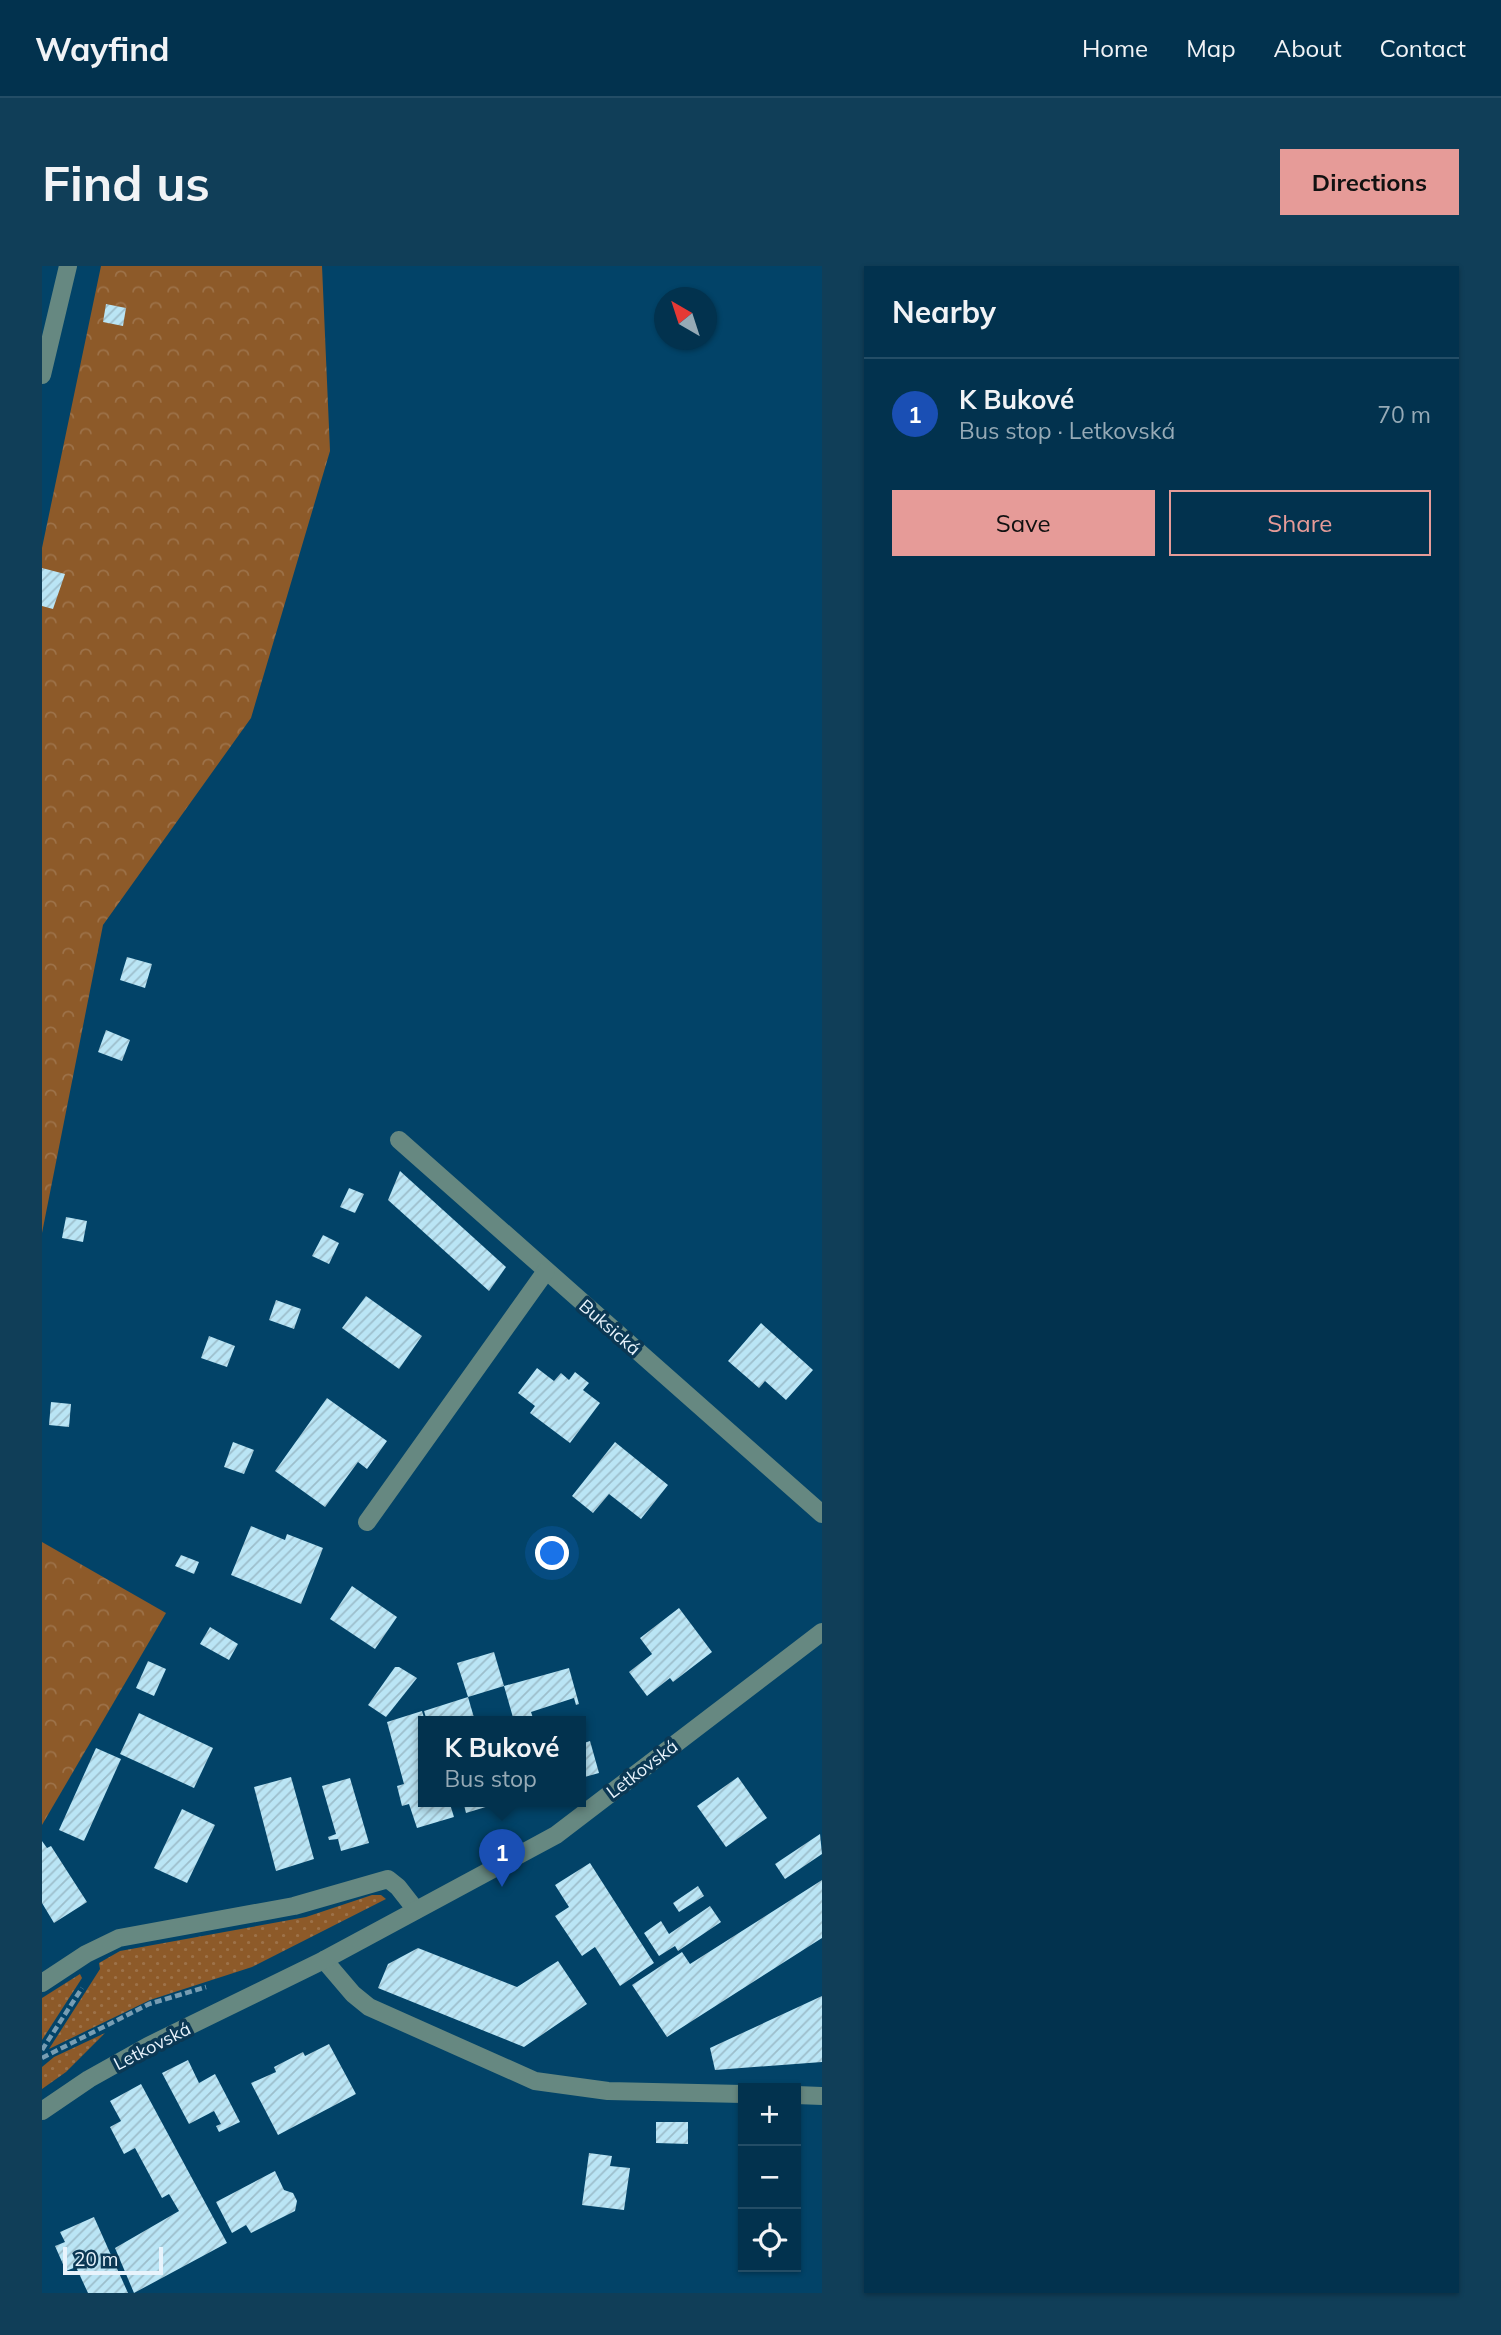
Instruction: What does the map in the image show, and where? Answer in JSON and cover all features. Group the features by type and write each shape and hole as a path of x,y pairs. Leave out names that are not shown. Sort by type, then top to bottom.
{"street":[{"path":"42,375 68,266"},
{"name":"Buksická","path":"399,1140 822,1514"},
{"path":"367,1522 546,1271"},
{"name":"Letkovská","path":"42,2111 89,2079 148,2046 324,1960 556,1835 822,1632"},
{"path":"42,1983 86,1954 119,1938 294,1906 388,1879 398,1886 416,1910"},
{"path":"324,1960 353,1994 369,2007 535,2081 608,2091 738,2094"},
{"path":"801,2095 822,2095"}],"path":[{"path":"42,2050 89,1978 86,1954"},
{"path":"42,2058 149,2004 212,1985"}],"green space":[{"path":"101,266 322,266 330,451 251,718 103,925 42,1233 42,548"},
{"path":"42,1542 166,1613 42,1825"},
{"path":"372,1895 381,1895 386,1899 252,1967 150,2000 49,2049 100,1969 99,1963 120,1951 306,1917"},
{"path":"80,1974 82,1978 42,2040 42,1998"},
{"path":"105,2033 66,2072 42,2089 42,2067 54,2057"}],"building":[{"path":"106,304 126,308 123,326 103,322"},
{"path":"42,568 65,574 53,609 42,606"},
{"path":"127,957 152,964 145,988 120,980"},
{"path":"106,1030 130,1040 122,1061 98,1052"},
{"path":"400,1171 506,1267 489,1291 388,1200"},
{"path":"349,1188 364,1194 355,1213 340,1207"},
{"path":"66,1217 87,1221 83,1242 62,1238"},
{"path":"323,1235 339,1243 329,1264 312,1256"},
{"path":"366,1296 422,1336 399,1369 342,1328"},
{"path":"276,1300 301,1309 294,1329 269,1320"},
{"path":"761,1323 813,1370 786,1400 765,1381 759,1388 728,1361"},
{"path":"209,1336 235,1346 227,1367 201,1358"},
{"path":"537,1368 554,1381 561,1373 569,1380 575,1372 589,1383 583,1390 600,1403 570,1443 530,1413 535,1406 518,1393"},
{"path":"327,1398 387,1441 367,1469 358,1462 325,1507 275,1471"},
{"path":"51,1402 71,1404 69,1427 49,1425"},
{"path":"233,1442 254,1450 244,1474 224,1467"},
{"path":"615,1442 668,1485 641,1519 609,1494 593,1513 572,1496"},
{"path":"251,1526 285,1540 287,1534 323,1548 301,1604 231,1575"},
{"path":"181,1555 199,1562 194,1574 175,1566"},
{"path":"352,1586 397,1617 375,1649 330,1619"},
{"path":"679,1608 712,1652 673,1682 670,1678 647,1696 629,1672 652,1654 640,1638"},
{"path":"210,1627 238,1644 229,1660 200,1644"},
{"path":"494,1652 504,1686 468,1697 457,1663"},
{"path":"148,1661 166,1669 154,1696 136,1688"},
{"path":"395,1667 417,1678 386,1717 368,1705"},
{"path":"569,1668 579,1704 576,1705 574,1698 531,1712 532,1716 513,1716 504,1686"},
{"path":"468,1697 474,1716 426,1716 424,1711"},
{"path":"422,1711 424,1716 418,1716 418,1807 451,1807 454,1817 417,1828 409,1804 402,1806 397,1786 404,1784 387,1722"},
{"path":"139,1713 213,1748 194,1788 120,1754"},
{"path":"590,1741 599,1773 586,1777 586,1742"},
{"path":"96,1748 121,1759 84,1841 59,1830"},
{"path":"291,1777 314,1859 276,1871 254,1787"},
{"path":"738,1777 767,1818 726,1847 697,1806"},
{"path":"350,1778 369,1843 341,1851 338,1839 329,1840 328,1837 336,1834 322,1786"},
{"path":"464,1807 486,1807 466,1813"},
{"path":"182,1809 215,1825 187,1883 154,1868"},
{"path":"820,1834 822,1854 785,1879 775,1864"},
{"path":"42,1841 47,1848 51,1846 87,1902 54,1923 42,1903"},
{"path":"590,1863 654,1963 620,1986 595,1947 582,1956 555,1916 569,1907 555,1885"},
{"path":"822,1880 822,1938 667,2037 632,1985 682,1952 690,1964"},
{"path":"698,1886 704,1896 679,1912 673,1903"},
{"path":"710,1906 721,1922 678,1951 675,1946 659,1956 644,1933 661,1921 669,1934"},
{"path":"418,1948 517,1987 558,1961 587,2004 524,2047 378,1988 388,1964"},
{"path":"822,1996 822,2062 715,2070 710,2048"},
{"path":"329,2044 356,2094 278,2135 251,2083 276,2072 274,2067 303,2052 305,2056"},
{"path":"188,2060 199,2083 215,2074 240,2122 219,2132 216,2126 221,2124 214,2111 189,2124 162,2073"},
{"path":"141,2084 227,2243 134,2293 115,2248 179,2211 169,2194 162,2198 135,2148 124,2154 110,2127 121,2121 110,2101"},
{"path":"656,2122 688,2122 688,2144 656,2143"},
{"path":"589,2153 612,2156 610,2166 630,2168 624,2210 582,2205"},
{"path":"275,2171 284,2190 293,2193 297,2201 295,2211 251,2233 246,2225 232,2233 216,2202"},
{"path":"94,2217 128,2293 88,2293 76,2267 66,2271 55,2246 65,2242 60,2232"}],"place":[{"name":"K Bukové","path":"502,1887"}]}
